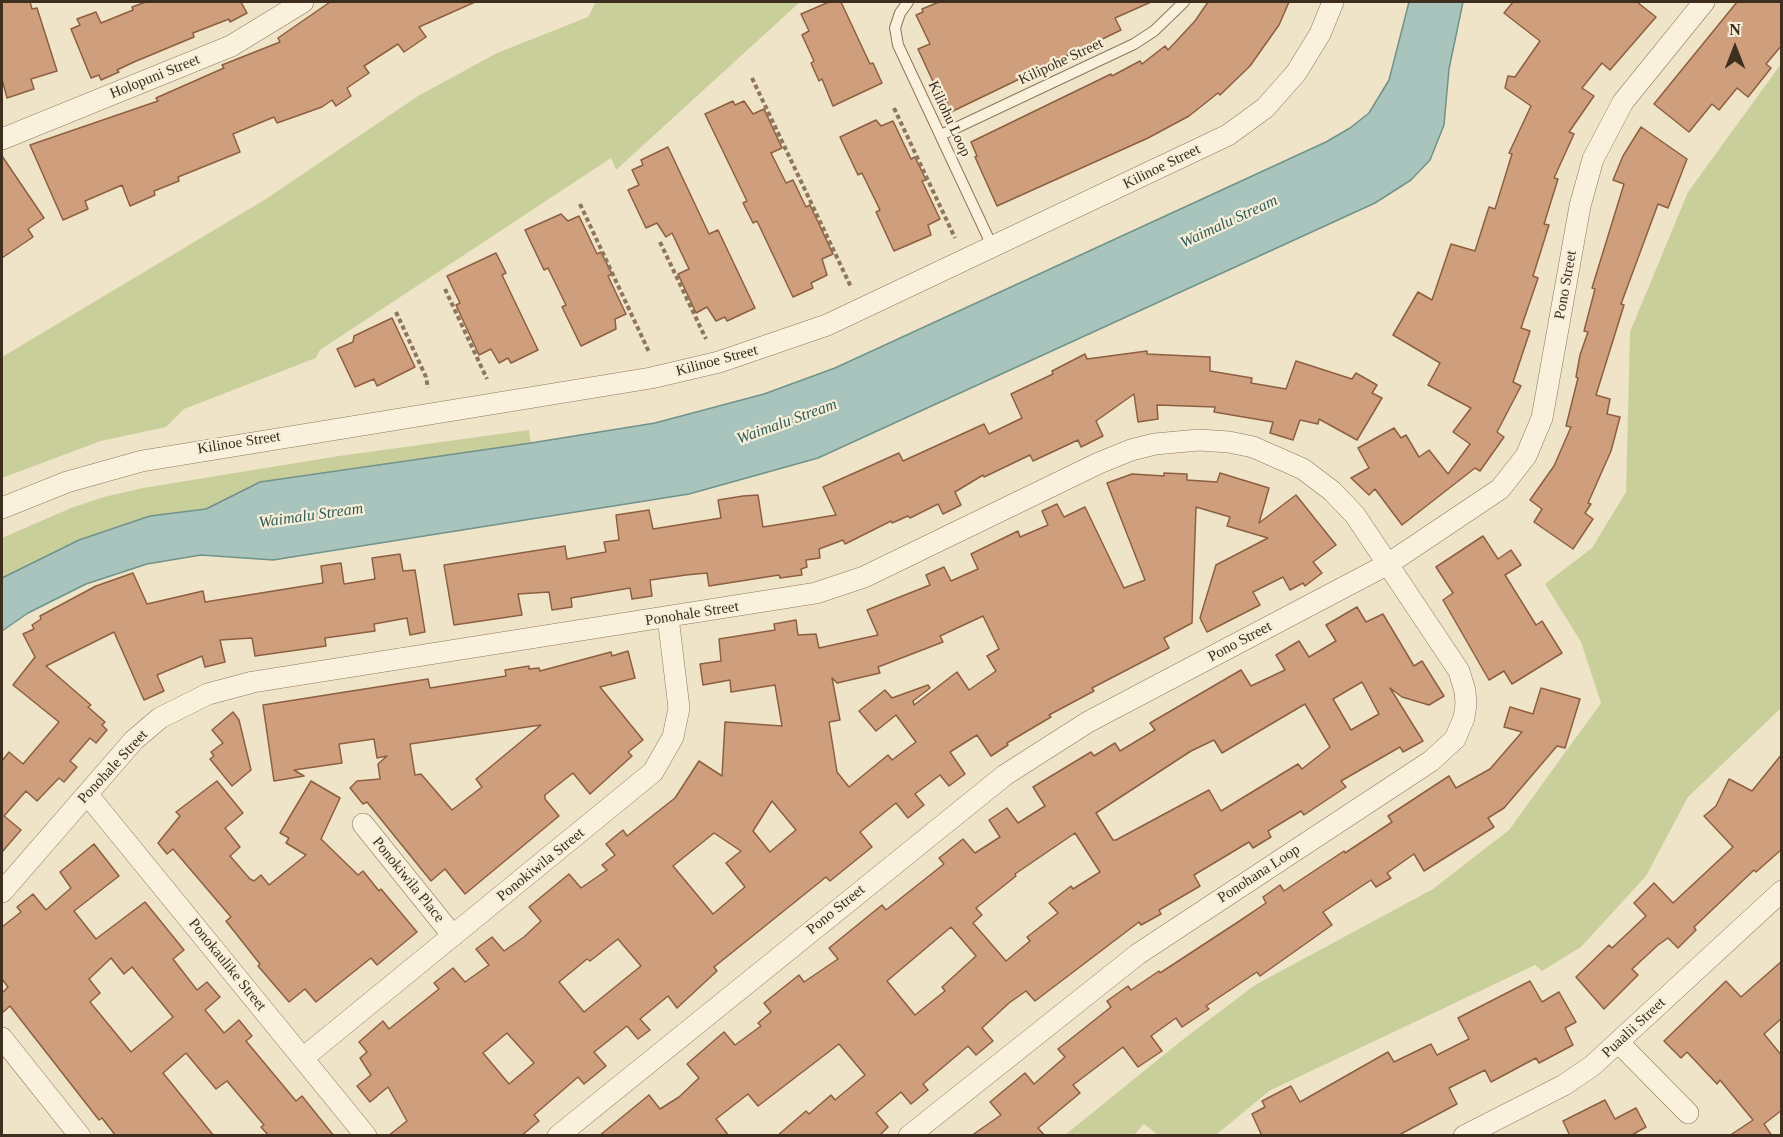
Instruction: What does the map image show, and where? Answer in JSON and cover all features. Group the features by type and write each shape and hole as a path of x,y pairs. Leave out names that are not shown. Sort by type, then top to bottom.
{"street":[{"name":"Holopuni Street","path":"2,139 231,46 303,2"},
{"name":"Kilinoe Street","path":"2,508 67,482 151,459 616,385 719,362 827,326 1205,147 1248,122 1296,73 1320,34 1333,2"},
{"name":"Pono Street","path":"558,1136 1005,775 1088,722 1388,564 1488,500 1509,480 1526,456 1542,418 1580,206 1593,159 1623,102 1704,2"},
{"name":"Ponohale Street","path":"2,892 122,752 147,729 176,709 208,694 253,682 790,598 840,587 1131,450 1176,440 1229,442 1253,447 1303,470 1344,502 1388,564"},
{"name":"Ponohana Loop","path":"909,1136 1138,954 1431,761 1450,744 1464,718 1466,704 1463,681 1388,564"},
{"name":"Ponokiwila Street","path":"303,1058 641,783 662,761 673,736 679,708 668,617"},
{"name":"Ponokaulike Street","path":"87,794 366,1136"},
{"name":"Ponokiwila Place","path":"363,824 453,936"},
{"name":"Puaalii Street","path":"1464,1136 1564,1084 1592,1066 1782,891"},
{"path":"2,1038 80,1136"},
{"path":"1619,1043 1688,1113"}],"lane":[{"name":"Kiliohu Loop","path":"908,2 897,20 896,36 993,248"},
{"name":"Kilipohe Street","path":"941,135 1134,44 1154,31 1184,2"}],"path":[{"path":"752,78 851,287"},
{"path":"894,108 955,238"},
{"path":"580,204 649,352"},
{"path":"660,242 706,339"},
{"path":"445,288 488,379"},
{"path":"396,312 426,377 428,388"}],"green space":[{"path":"596,2 800,2 616,170 611,158 320,350 316,358 184,409 166,427 101,441 2,478 2,357 266,199 418,96 497,53 588,17"},
{"path":"1781,64 1781,708 1688,797 1646,876 1581,947 1542,971 1535,965 1269,1091 1216,1135 1158,1135 1144,1124 1134,1135 1065,1135 1181,1041 1255,985 1433,889 1509,830 1601,703 1581,642 1545,584 1592,548 1626,492 1630,332 1688,192"},
{"path":"529,430 531,443 260,482 206,509 150,516 79,540 2,578 2,538 71,508 104,497 143,488 339,456"}],"water":[{"name":"Waimalu Stream","path":"1409,2 1463,2 1449,69 1444,125 1430,160 1411,180 1375,203 818,458 689,494 273,560 201,555 147,564 86,584 28,613 2,631 2,578 79,540 150,516 206,509 260,482 655,423 764,394 835,368 1326,142 1350,128 1369,113 1389,80"}],"building":[{"path":"2,2 30,2 32,9 37,8 57,71 31,79 34,89 7,98 2,79"},
{"path":"146,2 241,2 247,13 230,22 229,19 193,33 194,37 134,62 101,80 99,75 91,78 71,29 80,25 77,19 96,12 101,23"},
{"path":"330,2 475,2 419,27 426,37 404,52 398,44 364,66 369,73 347,88 351,96 336,106 332,100 322,107 277,123 274,117 233,134 240,152 178,177 179,181 154,191 155,195 130,206 122,185 85,201 88,209 63,220 30,145 158,101 156,98 224,68 222,65 280,42 278,38"},
{"path":"829,2 841,2 870,64 873,63 882,83 833,106 822,79 819,81 811,63 814,61 802,35 809,31 801,14"},
{"path":"939,2 1151,2 1115,18 1121,30 951,112 944,97 941,99 918,49 930,44 916,15 923,12 922,9"},
{"path":"1208,2 1289,2 1279,25 1250,66 1220,95 1218,93 1189,116 1148,138 997,206 975,157 977,156 971,142 1111,74 1112,76 1140,61 1142,64 1165,46 1168,50 1195,21"},
{"path":"1513,2 1637,2 1656,17 1610,70 1602,63 1582,88 1594,96 1569,132 1574,134 1554,178 1558,179 1544,224 1549,225 1533,276 1538,278 1521,328 1530,331 1513,382 1521,386 1497,432 1504,437 1480,471 1475,468 1402,525 1375,489 1369,495 1351,478 1369,468 1358,448 1394,428 1401,438 1406,435 1419,457 1429,450 1448,474 1470,444 1453,432 1471,408 1428,385 1440,363 1393,335 1418,292 1432,300 1451,244 1475,251 1489,207 1495,209 1512,154 1509,153 1531,106 1505,88 1508,76 1515,77 1540,41 1504,13"},
{"path":"1737,2 1782,2 1782,45 1766,64 1771,68 1748,97 1737,88 1719,110 1712,104 1689,132 1654,104"},
{"path":"733,101 735,105 744,101 753,114 764,109 782,148 771,153 786,183 793,180 806,207 810,205 833,254 822,259 827,275 811,283 813,288 793,297 757,221 753,223 743,203 747,201 705,114"},
{"path":"876,120 881,126 893,121 911,159 915,157 926,180 922,181 940,219 928,225 931,235 894,251 876,212 880,210 862,173 858,175 840,137"},
{"path":"1641,127 1687,159 1668,208 1658,204 1621,304 1624,305 1596,395 1610,399 1607,414 1620,417 1611,451 1588,503 1591,504 1585,513 1593,519 1573,549 1534,522 1542,509 1530,500 1554,466 1571,427 1566,426 1578,378 1576,377 1580,355 1588,332 1584,331 1595,289 1592,288 1624,184 1613,180 1623,156"},
{"path":"668,147 709,234 718,230 755,308 727,321 725,317 716,321 707,307 696,313 678,274 689,269 672,233 666,237 657,223 646,228 628,190 639,185 632,170 643,165 641,160"},
{"path":"2,156 44,218 28,229 33,237 2,258"},
{"path":"561,214 568,221 579,216 597,254 601,252 612,274 608,276 626,314 615,319 616,329 581,346 562,307 566,305 548,268 544,270 525,230"},
{"path":"496,253 506,273 502,275 538,350 511,363 508,358 499,363 491,349 479,355 456,305 460,303 447,276"},
{"path":"392,318 415,367 377,386 374,379 355,387 337,349 353,342 354,336"},
{"path":"1147,351 1147,354 1210,357 1210,371 1252,378 1251,383 1286,389 1296,361 1352,379 1356,373 1377,385 1372,393 1382,398 1357,440 1319,419 1318,424 1300,420 1293,440 1270,433 1273,422 1214,412 1215,407 1157,405 1158,419 1138,422 1134,394 1096,421 1103,436 1081,447 1078,440 1033,461 1030,455 984,477 983,475 955,492 961,505 943,514 938,504 910,518 908,516 892,523 891,521 845,544 843,540 819,549 820,558 806,560 807,567 801,569 802,575 780,578 779,575 709,586 707,573 650,580 652,596 632,599 630,588 571,598 572,607 552,610 549,592 518,594 522,615 454,625 444,565 565,546 567,559 606,552 604,542 619,540 616,515 649,510 653,529 721,518 718,500 743,496 758,495 763,527 836,515 823,487 899,453 903,461 984,424 989,434 1022,418 1011,394 1053,374 1052,371 1085,354 1087,359"},
{"path":"1164,473 1187,474 1187,480 1217,482 1220,473 1269,488 1259,523 1296,495 1336,545 1313,562 1322,573 1305,586 1303,583 1290,590 1283,577 1253,592 1260,605 1207,632 1200,618 1216,565 1268,538 1227,526 1230,517 1196,507 1192,623 1164,638 1169,648 1092,688 1094,691 1049,715 1051,717 1007,743 1008,745 991,756 977,735 950,752 965,774 949,786 940,775 915,794 924,805 908,818 896,803 860,832 872,847 830,881 826,877 714,967 717,971 677,1008 668,996 640,1019 650,1030 638,1039 627,1026 594,1052 606,1066 584,1084 578,1077 534,1115 539,1121 521,1136 388,1136 407,1121 388,1087 370,1102 357,1086 371,1075 360,1058 367,1052 359,1042 383,1021 389,1029 439,989 434,983 453,968 465,982 489,965 476,949 492,937 504,951 524,937 541,921 529,907 569,874 581,888 607,870 602,865 615,855 606,844 623,830 627,836 675,798 699,761 722,776 725,722 782,726 775,685 731,692 730,680 703,685 700,664 721,661 719,639 775,630 774,624 796,620 798,635 816,634 819,648 878,635 867,610 930,585 926,575 944,567 951,581 978,569 971,554 1018,531 1020,537 1048,525 1042,511 1057,504 1064,517 1085,507 1124,588 1145,580 1107,483 1132,474 1164,476","holes":["983,616 999,649 987,656 996,671 969,690 957,672 914,705 913,701 930,688 928,685 892,698 885,690 859,711 876,731 896,715 916,742 892,760 888,755 849,787 837,772 829,722 840,720 832,678 837,683 880,673 878,667 943,642 940,636","772,801 796,830 770,852 753,831","714,833 741,851 726,863 745,887 713,914 673,866","618,939 641,966 584,1012 559,982 587,959 590,961","507,1033 534,1063 509,1084 483,1053"]},
{"path":"1483,536 1498,559 1511,550 1521,565 1505,575 1536,625 1542,621 1562,653 1512,684 1504,671 1489,680 1443,600 1453,593 1436,567"},
{"path":"400,554 403,571 415,570 425,632 410,635 407,618 374,624 375,631 325,638 326,646 255,656 252,638 220,640 225,662 205,667 202,656 157,675 164,691 144,700 114,632 46,666 91,705 88,707 105,722 102,725 107,730 96,743 90,738 70,761 77,767 64,782 59,778 37,801 26,791 4,816 21,830 2,852 2,761 9,752 23,764 59,722 13,685 35,657 23,634 34,629 32,625 41,619 40,616 96,586 133,573 147,604 203,591 205,602 323,583 321,566 341,563 344,584 375,579 372,558"},
{"path":"1357,607 1366,622 1383,614 1414,666 1422,661 1444,696 1429,705 1402,697 1390,688 1423,741 1403,752 1400,747 1341,781 1346,787 1304,815 1301,811 1268,831 1271,837 1253,848 1249,842 1194,875 1200,886 1159,910 1161,914 1141,925 1139,922 1035,1001 1026,991 1009,1003 982,1028 993,1041 976,1055 968,1046 923,1084 928,1090 911,1104 901,1092 876,1113 888,1127 879,1136 777,1136 806,1111 809,1114 831,1095 835,1100 865,1075 839,1044 758,1106 748,1094 716,1119 729,1136 599,1136 649,1095 660,1109 679,1097 699,1078 687,1064 724,1032 735,1045 761,1026 758,1023 771,1012 764,1003 799,975 804,982 838,959 829,948 882,905 886,910 944,864 939,858 963,839 975,853 1000,837 989,820 1007,808 1018,823 1045,806 1033,787 1091,752 1094,756 1115,743 1120,751 1155,730 1150,723 1241,670 1251,686 1285,670 1276,655 1299,641 1309,657 1336,641 1326,625","holes":["1362,682 1379,714 1351,730 1333,699","1305,704 1330,747 1302,769 1298,764 1221,811 1209,790 1116,840 1113,840 1096,813 1191,751 1214,740 1222,753","1075,833 1100,872 1073,889 1071,886 1049,903 1058,913 1027,937 1030,941 1006,961 973,923 982,915 976,908 1016,876 1015,874","951,927 976,956 942,987 945,991 915,1015 887,981"]},
{"path":"628,651 635,678 600,687 643,740 628,752 632,756 590,794 573,773 545,795 545,799 559,816 465,894 445,869 431,881 367,802 363,804 350,788 357,781 380,779 378,764 387,756 377,758 374,739 339,744 342,763 294,770 304,776 274,781 263,705 428,679 430,688 506,676 505,670 529,666 529,669 539,668 540,671 611,652 612,656","holes":["541,725 476,779 482,787 452,810 421,774 415,775 410,744"]},
{"path":"1541,688 1580,699 1565,748 1557,746 1504,808 1488,818 1494,827 1424,871 1414,854 1387,873 1391,878 1376,887 1371,880 1323,912 1332,925 1260,976 1257,972 1206,1006 1209,1009 1182,1027 1176,1018 1151,1036 1162,1051 1138,1067 1123,1047 1073,1085 1080,1093 1038,1128 1045,1136 971,1136 1001,1115 990,1102 1025,1073 1034,1084 1065,1057 1058,1049 1111,1007 1107,1001 1128,986 1131,990 1241,920 1266,903 1263,897 1280,885 1284,891 1344,851 1345,853 1392,822 1388,816 1449,776 1456,788 1490,769 1522,732 1504,727 1510,707 1533,714"},
{"path":"233,712 239,720 251,770 232,786 210,759 214,756 211,752 223,743 212,730"},
{"path":"1782,754 1782,849 1756,872 1754,870 1694,927 1696,930 1678,948 1668,938 1658,945 1632,969 1638,975 1604,1009 1576,977 1609,945 1612,948 1646,916 1634,903 1654,883 1673,903 1733,847 1704,816 1716,806 1729,779 1752,791"},
{"path":"217,781 243,813 225,828 240,847 230,856 250,879 254,881 261,875 269,885 306,855 286,843 289,838 280,833 311,781 340,798 321,839 358,875 363,871 417,932 377,965 371,958 316,1002 305,989 289,1002 258,966 260,964 226,921 231,917 173,849 167,854 158,843 180,816 176,812"},
{"path":"94,844 119,876 74,911 96,939 145,902 184,950 173,959 197,990 207,982 220,997 205,1010 224,1033 239,1020 252,1036 246,1041 296,1101 302,1096 334,1136 269,1136 261,1127 264,1125 227,1081 216,1089 186,1053 163,1073 214,1136 116,1136 102,1118 99,1120 10,1006 2,1013 2,993 8,987 2,979 2,927 21,912 17,907 33,894 46,910 71,888 60,872","holes":["111,958 124,974 132,967 173,1017 131,1052 90,1002 100,993 89,979"]},
{"path":"1782,961 1782,1018 1764,1034 1782,1056 1782,1110 1764,1124 1772,1136 1729,1136 1753,1120 1720,1080 1717,1084 1687,1052 1681,1058 1664,1041 1726,981 1741,997"},
{"path":"1530,981 1542,1002 1559,992 1576,1022 1565,1028 1573,1045 1539,1063 1536,1058 1491,1082 1485,1070 1449,1088 1457,1104 1397,1136 1262,1136 1252,1114 1265,1107 1262,1101 1291,1086 1300,1102 1388,1052 1394,1062 1431,1044 1437,1055 1469,1039 1458,1018"},
{"path":"1605,1100 1615,1119 1636,1108 1646,1127 1630,1136 1570,1136 1563,1121"}]}
